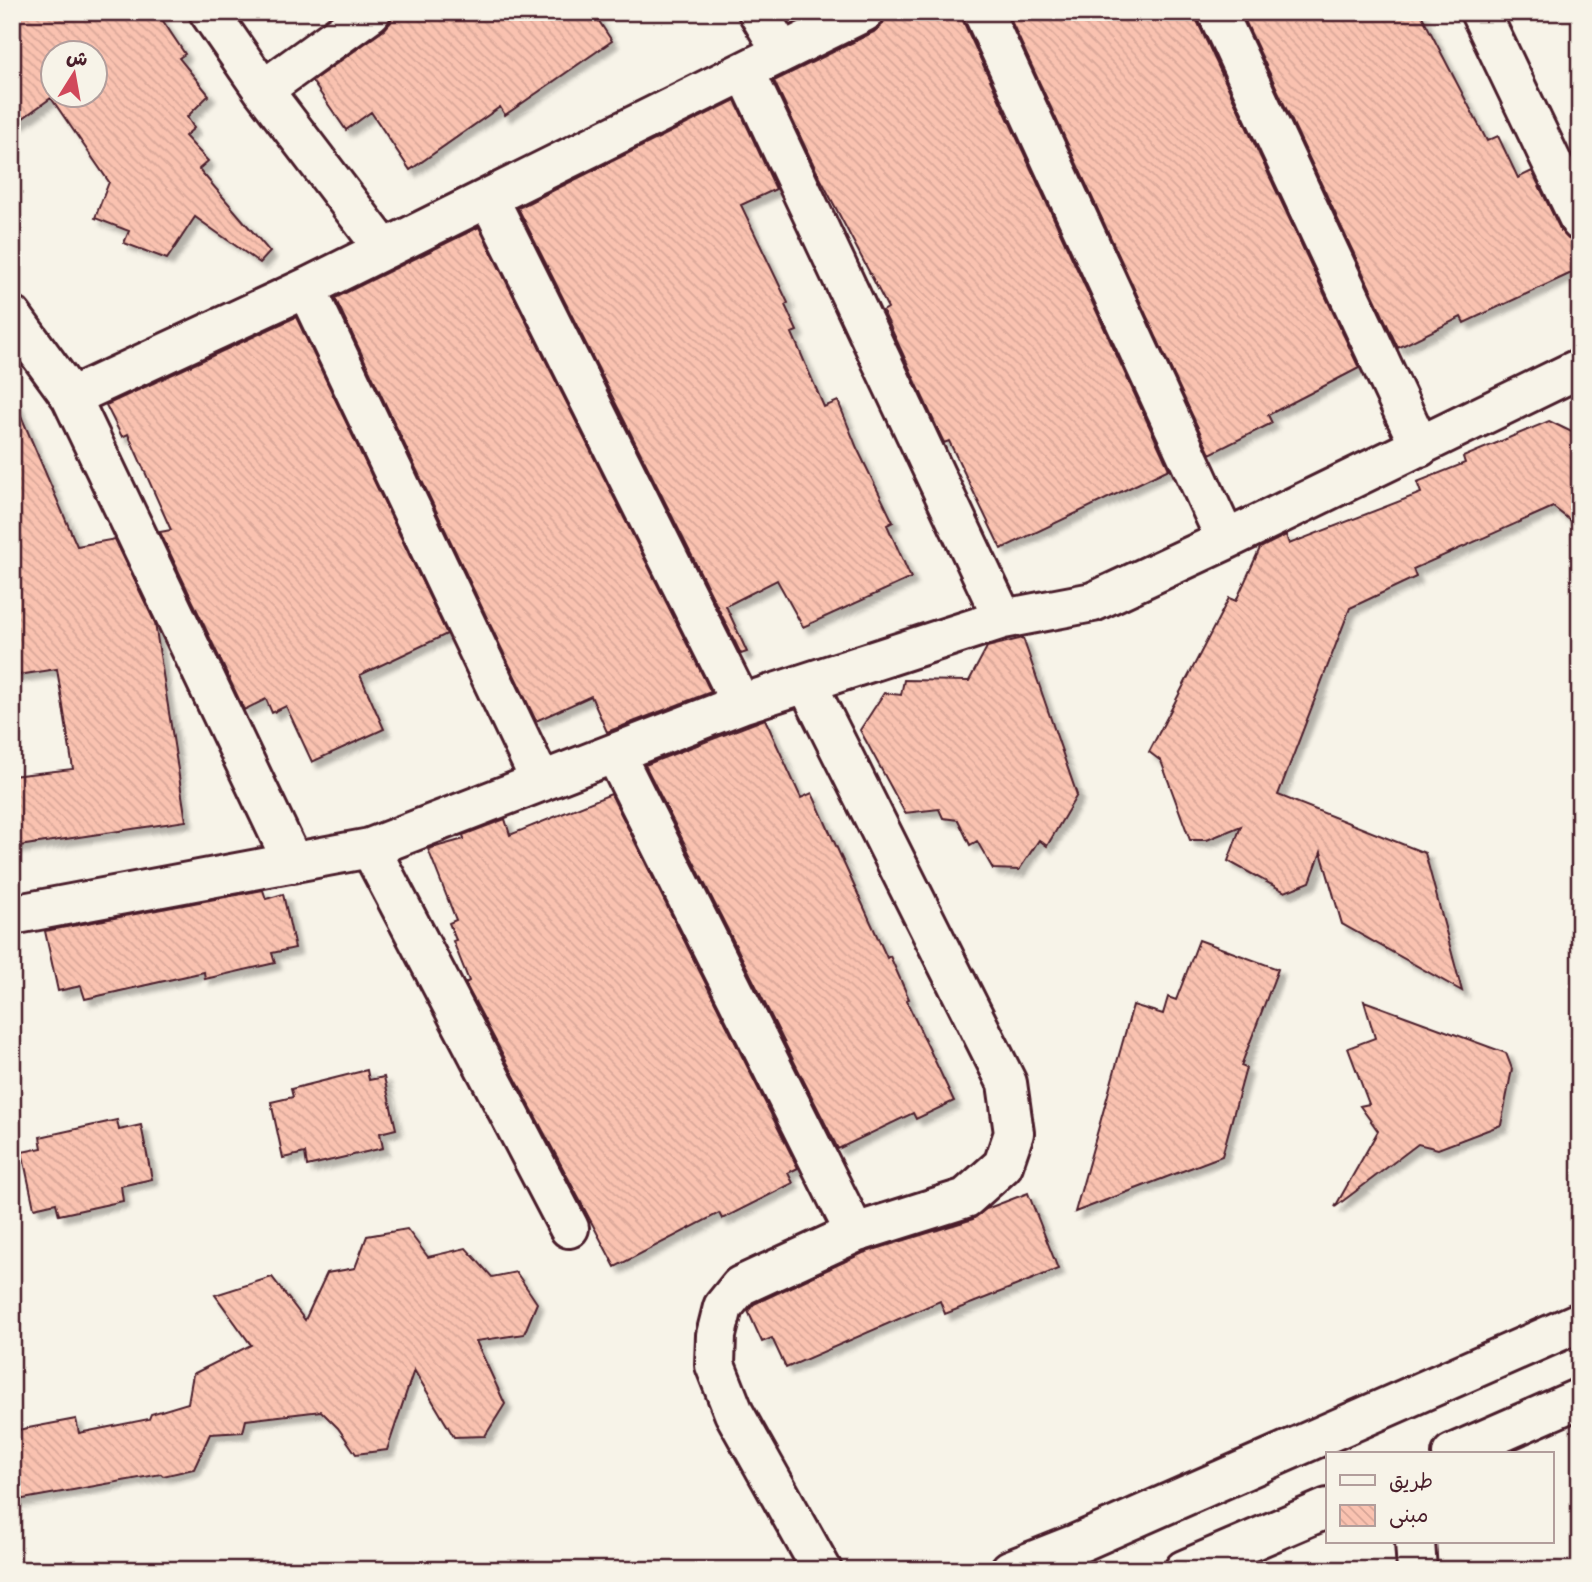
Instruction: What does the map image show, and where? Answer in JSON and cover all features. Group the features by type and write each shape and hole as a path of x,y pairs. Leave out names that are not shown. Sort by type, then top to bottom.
{"street":[{"path":"209,12 263,90 384,249"},
{"path":"263,90 371,12"},
{"path":"758,12 782,52"},
{"path":"71,397 306,288 864,12"},
{"path":"983,12 1226,540"},
{"path":"1217,12 1420,447"},
{"path":"1480,12 1580,221"},
{"path":"745,71 1003,619"},
{"path":"489,199 741,704"},
{"path":"306,288 541,782"},
{"path":"12,316 71,397 293,863"},
{"path":"12,915 370,848 741,704 1003,619 1093,602 1580,369"},
{"path":"807,684 1007,1083 1014,1133 1003,1165 966,1198 855,1233 740,1286 723,1307 716,1335 715,1365 734,1413 822,1570"},
{"path":"615,754 855,1233"},
{"path":"370,848 569,1228"},
{"path":"1010,1570 1076,1544 1580,1322"},
{"path":"1457,1452 1580,1398"},
{"path":"1209,1565 1326,1509"},
{"path":"1415,1544 1417,1570"}],"building":[{"path":"12,12 157,12 185,54 179,58 209,95 187,117 194,128 185,136 208,161 199,169 270,252 260,263 195,217 167,259 124,243 129,231 95,218 109,182 58,108 108,108 108,38 38,38 38,107 12,126"},
{"path":"392,12 593,12 612,41 505,115 500,107 410,170 371,112 346,130 312,81 384,30 391,22"},
{"path":"886,12 962,12 963,21 1169,469 1001,549 949,441 944,443 883,311 888,308 816,170 774,81 874,32 883,24"},
{"path":"1007,12 1195,12 1359,368 1268,415 1272,423 1210,454"},
{"path":"1241,12 1420,12 1487,141 1498,136 1518,178 1532,171 1561,231 1568,239 1580,243 1580,269 1464,323 1461,317 1398,348"},
{"path":"735,100 776,189 741,205 788,303 785,305 797,331 792,333 824,407 838,401 857,448 893,522 887,525 911,578 803,627 777,580 726,606 747,652 741,654 518,208"},
{"path":"479,227 711,692 607,732 591,696 536,721 335,298"},
{"path":"296,317 447,634 360,675 384,729 312,762 286,706 272,713 266,699 244,710 160,532 171,530 128,434 122,437 106,405"},
{"path":"12,395 77,546 115,539 155,623 186,821 12,847 12,776 73,769 57,669 12,676"},
{"path":"1549,421 1580,436 1580,528 1553,507 1413,569 1416,577 1350,608 1278,795 1425,853 1462,991 1342,924 1321,852 1310,882 1285,892 1228,861 1241,826 1207,840 1190,840 1161,761 1149,752 1229,598 1236,601 1260,548 1286,535 1289,544 1421,493 1417,482 1465,463 1463,457"},
{"path":"1023,638 1077,795 1047,846 1039,840 1019,870 993,869 977,841 970,845 958,820 943,818 939,809 905,813 860,730 884,693 901,695 904,680 969,681 987,647"},
{"path":"765,719 801,798 812,793 887,958 890,956 909,999 906,1000 954,1101 916,1119 913,1113 838,1149 645,765"},
{"path":"611,794 798,1168 788,1173 793,1183 722,1219 719,1213 615,1267 465,983 469,981 449,923 456,920 428,849 464,839 463,835 505,819 510,835"},
{"path":"263,890 266,899 283,894 295,948 272,953 275,963 205,979 204,972 85,999 81,986 58,991 45,931"},
{"path":"1199,940 1278,969 1241,1066 1246,1068 1222,1156 1075,1212 1133,1005 1163,1014 1168,997 1176,1000"},
{"path":"1364,1001 1506,1053 1512,1069 1501,1125 1438,1149 1418,1144 1335,1207 1378,1131 1360,1106 1369,1104 1348,1048 1375,1038"},
{"path":"367,1070 369,1080 384,1077 396,1129 380,1133 383,1148 307,1166 305,1153 283,1158 271,1102 293,1097 291,1089"},
{"path":"117,1120 119,1130 141,1125 152,1179 121,1186 123,1201 59,1215 56,1203 34,1208 22,1152 42,1148 40,1137"},
{"path":"1028,1193 1058,1269 945,1314 940,1301 786,1368 772,1338 762,1342 748,1311 754,1304 863,1253 973,1219 986,1209"},
{"path":"407,1229 428,1257 466,1248 492,1277 516,1272 537,1303 524,1334 476,1341 505,1404 485,1436 454,1437 414,1370 387,1450 356,1454 338,1428 321,1411 246,1420 243,1432 210,1434 194,1469 12,1501 12,1431 76,1419 79,1433 149,1419 151,1414 188,1403 193,1374 251,1345 215,1295 272,1277 305,1320 327,1273 355,1268 367,1236"}]}
